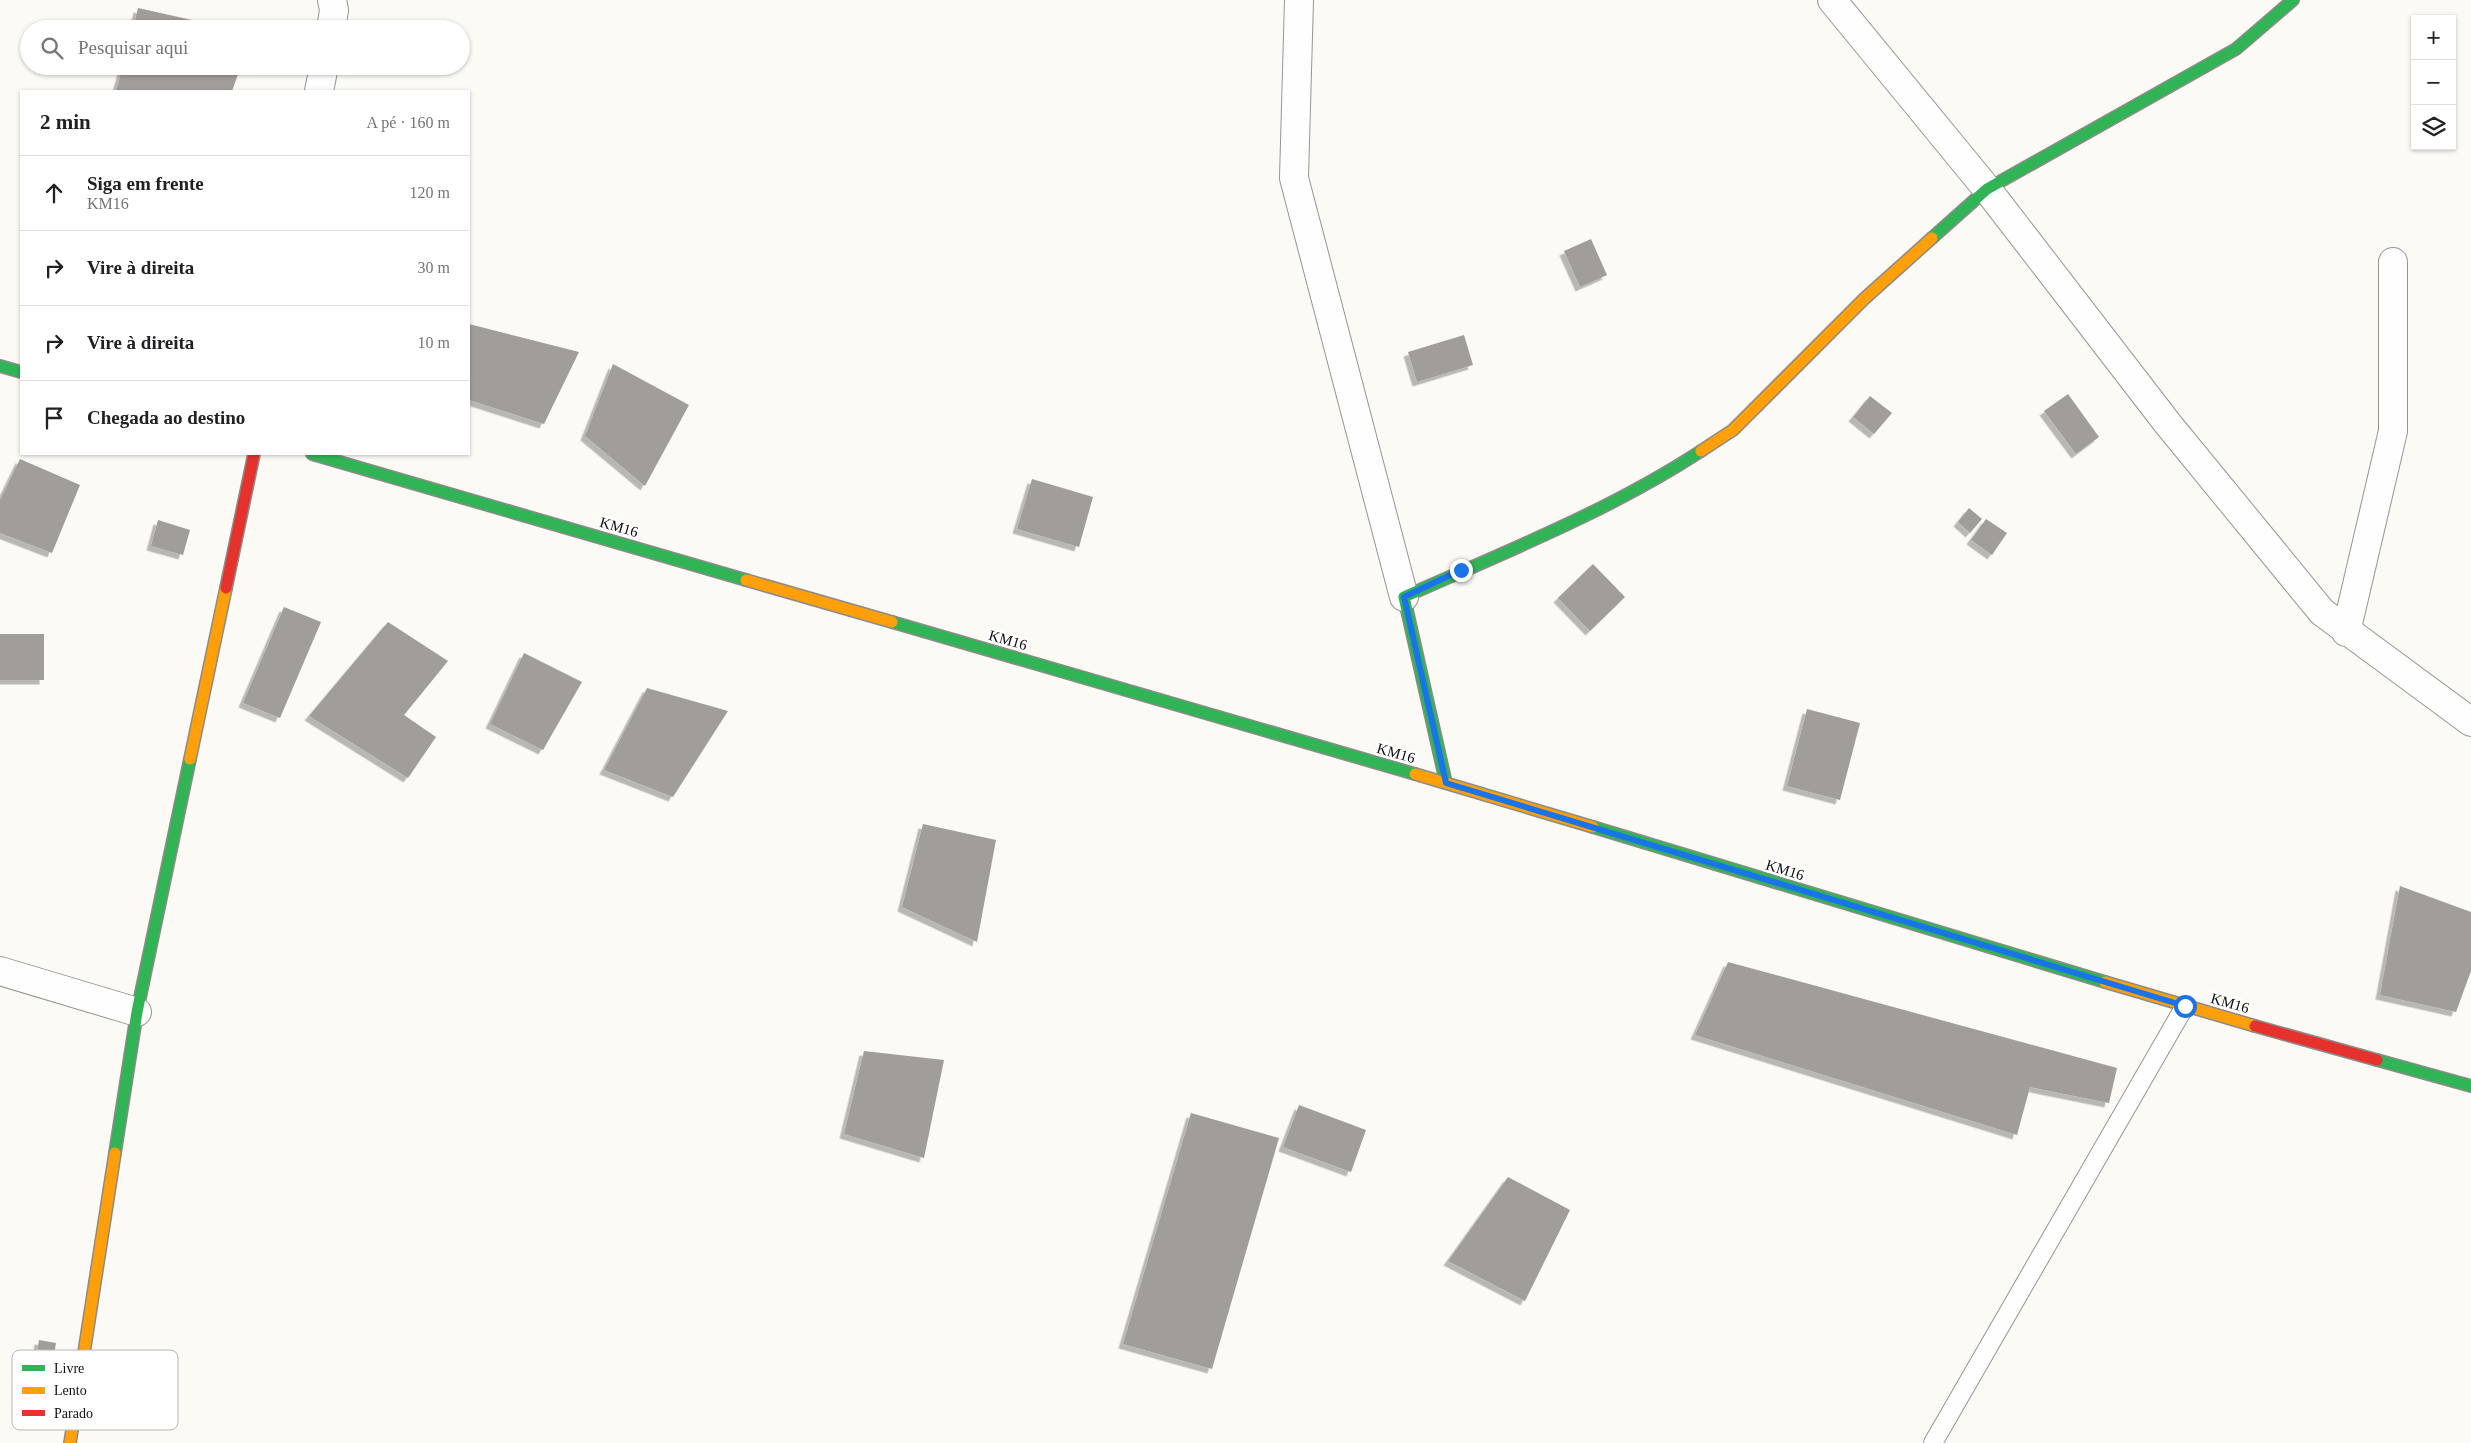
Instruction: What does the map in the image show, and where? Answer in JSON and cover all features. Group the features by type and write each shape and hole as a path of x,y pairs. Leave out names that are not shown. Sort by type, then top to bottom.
{"street":[{"path":"332,0 334,10 332,20"},
{"path":"1299,0 1294,178 1404,597 1446,783"},
{"path":"1832,0 1987,189 2168,424 2322,612 2346,632 2471,722"},
{"path":"1404,597 1546,533 1665,475 1733,430 1864,299 1987,189 2236,49 2292,0"},
{"path":"319,90 322,75"},
{"path":"2346,632 2393,431 2393,262"},
{"path":"0,366 20,372"},
{"path":"84,1350 137,1012 254,455"},
{"name":"KM16","path":"315,455 1446,783 2185,1006 2471,1086"},
{"path":"0,972 137,1012"},
{"path":"70,1443 72,1430"}],"lane":[{"path":"1933,1443 2185,1006"}],"building":[{"path":"138,8 192,20 135,20"},
{"path":"120,75 238,75 232,90 116,90"},
{"path":"1591,239 1607,275 1580,287 1564,251"},
{"path":"470,324 579,352 544,424 470,400"},
{"path":"1464,335 1473,365 1417,382 1408,352"},
{"path":"613,364 689,405 645,486 585,436"},
{"path":"2068,394 2099,437 2076,454 2044,411"},
{"path":"1870,396 1892,413 1874,434 1853,417"},
{"path":"20,459 80,485 52,553 0,533 0,500"},
{"path":"1032,479 1093,497 1079,547 1017,529"},
{"path":"1969,508 1982,519 1970,533 1958,522"},
{"path":"1986,519 2007,533 1992,555 1971,540"},
{"path":"158,520 190,530 183,555 151,546"},
{"path":"1593,564 1625,597 1590,631 1558,598"},
{"path":"284,607 321,622 280,718 243,703"},
{"path":"388,622 448,661 404,715 436,737 408,778 309,716"},
{"path":"0,634 44,634 44,680 0,680"},
{"path":"524,653 582,682 543,750 490,724"},
{"path":"647,688 728,711 673,797 604,770"},
{"path":"1807,709 1860,723 1840,800 1787,786"},
{"path":"923,824 996,840 977,942 902,907"},
{"path":"2400,886 2471,912 2471,971 2456,1012 2380,995"},
{"path":"1728,962 2117,1068 2109,1103 2030,1087 2017,1135 1695,1035"},
{"path":"864,1051 944,1060 924,1158 844,1134"},
{"path":"1299,1105 1366,1130 1351,1172 1283,1147"},
{"path":"1191,1113 1279,1138 1212,1369 1123,1344"},
{"path":"1508,1177 1570,1210 1525,1301 1448,1261"},
{"path":"39,1340 56,1343 55,1350 37,1350"}],"traffic: fast":[{"path":"1932,238 1987,189 2236,49 2293,0"},
{"path":"0,366 20,372"},
{"path":"1446,783 1404,597 1594,512 1631,493 1701,451"},
{"path":"315,455 746,580"},
{"path":"892,622 1415,774"},
{"path":"115,1153 137,1012 190,759"},
{"path":"1593,827 2105,982"},
{"path":"2377,1060 2471,1086"}],"traffic: slow":[{"path":"1701,451 1733,430 1864,299 1932,238"},
{"path":"746,580 892,622"},
{"path":"190,759 226,588"},
{"path":"1415,774 1593,827"},
{"path":"2105,982 2255,1026"},
{"path":"84,1350 115,1153"},
{"path":"70,1443 72,1430"}],"traffic: jam":[{"path":"226,588 254,455"},
{"path":"2255,1026 2377,1060"}],"route":[{"path":"1461,570 1404,597 1446,783 2185,1006"}]}
